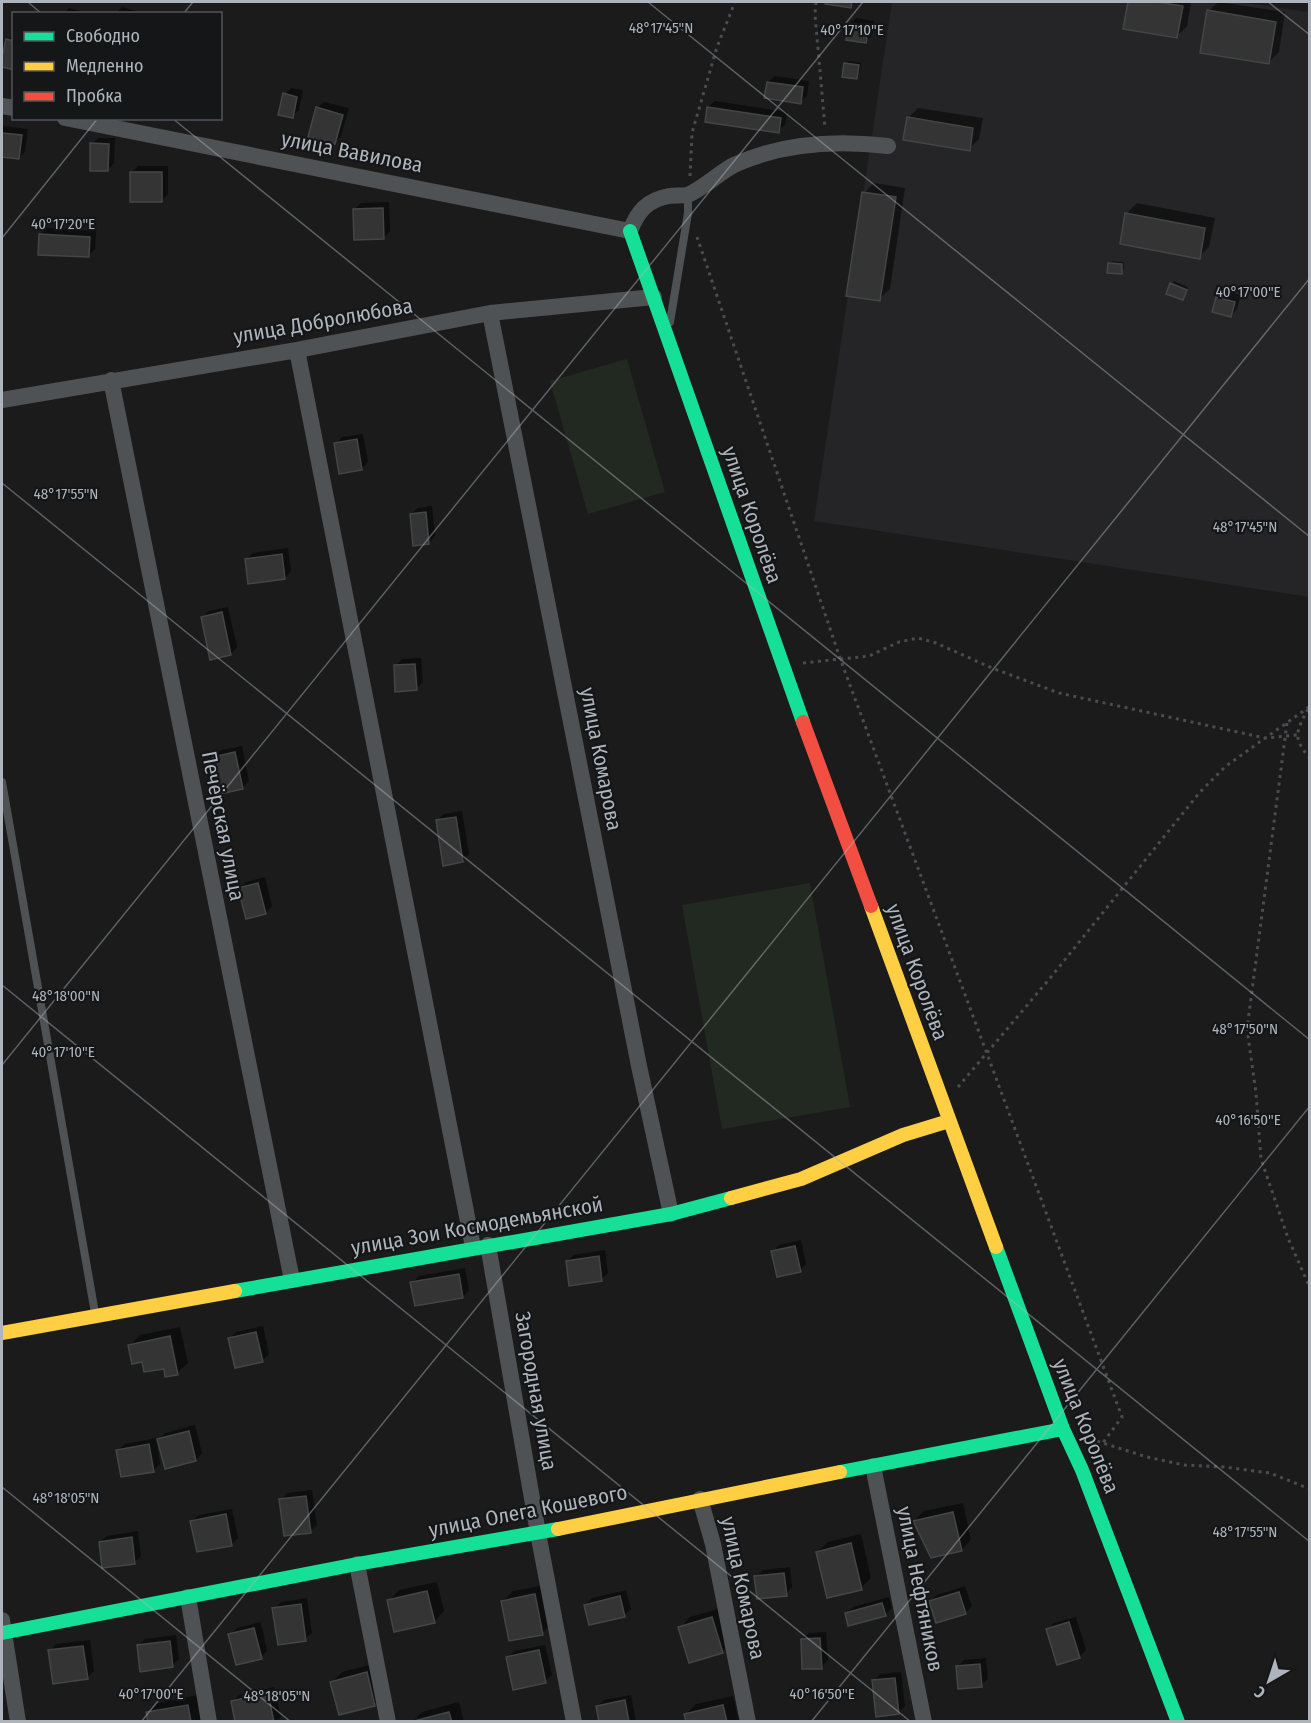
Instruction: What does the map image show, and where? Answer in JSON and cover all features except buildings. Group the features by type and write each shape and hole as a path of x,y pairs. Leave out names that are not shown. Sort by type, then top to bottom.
{"street":[{"name":"улица Вавилова","path":"75,120 630,231"},
{"path":"630,231 640,210 648,203 659,198 688,195 732,166 761,154 792,146 827,144 888,146"},
{"name":"улица Королёва","path":"630,231 668,334 782,665 949,1121 1063,1430 1082,1470 1178,1722"},
{"name":"улица Добролюбова","path":"2,400 297,350 490,313 654,297"},
{"name":"улица Комарова","path":"490,313 637,1054 671,1214"},
{"path":"297,350 481,1246"},
{"name":"Печёрская улица","path":"111,380 292,1280"},
{"name":"улица Зои Космодемьянской","path":"2,1333 671,1214 801,1179 903,1135 949,1121"},
{"name":"Загородная улица","path":"481,1246 574,1722"},
{"name":"улица Олега Кошевого","path":"2,1628 188,1597 357,1564 538,1533 700,1499 1063,1430"},
{"name":"улица Нефтяников","path":"873,1466 924,1722"},
{"name":"улица Комарова","path":"700,1499 713,1544 748,1722"},
{"path":"357,1564 388,1722"},
{"path":"188,1597 209,1722"},
{"path":"2,1628 18,1722"}],"lane":[{"path":"668,334 688,213 688,195"},
{"path":"2,782 96,1316"}],"path":[{"path":"688,195 692,133 717,48 735,2"},
{"path":"816,2 815,15 827,144"},
{"path":"688,213 842,661 1122,1417 1082,1470"},
{"path":"782,665 842,661 869,656 899,642 918,638 936,643 992,668 1059,693 1265,738 1297,735"},
{"path":"943,1104 1051,977 1200,792 1226,766 1309,707"},
{"path":"1309,707 1298,727 1297,735 1298,744 1310,758"},
{"path":"1287,723 1247,1029 1256,1093 1261,1160 1288,1238 1310,1288"},
{"path":"1063,1430 1147,1457 1184,1465 1270,1473 1310,1489"}],"shaded area":[{"path":"892,2 1239,2 1309,12 1309,597 814,521"},
{"path":"627,359 665,492 588,514 550,381"},
{"path":"810,883 850,1107 722,1129 682,905"}],"traffic: fast":[{"path":"630,231 803,722"},
{"path":"235,1291 671,1214 731,1198"},
{"path":"996,1247 1063,1429 1082,1470 1178,1722"},
{"path":"840,1472 1063,1429"},
{"path":"2,1633 357,1564 558,1529"}],"traffic: slow":[{"path":"871,906 996,1247"},
{"path":"731,1198 801,1179 903,1135 949,1121"},
{"path":"2,1333 235,1291"},
{"path":"558,1529 840,1472"}],"traffic: jam":[{"path":"803,722 871,906"}]}
